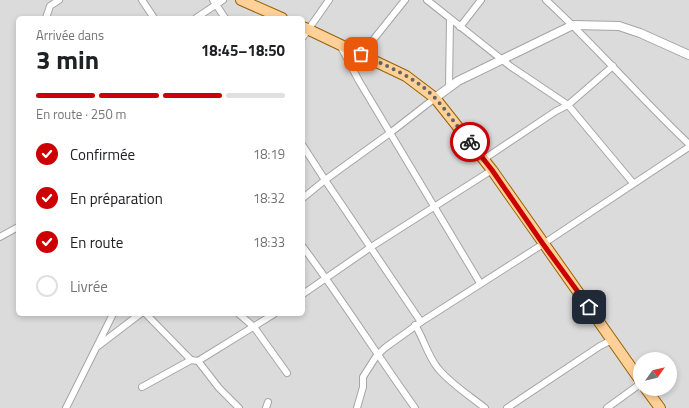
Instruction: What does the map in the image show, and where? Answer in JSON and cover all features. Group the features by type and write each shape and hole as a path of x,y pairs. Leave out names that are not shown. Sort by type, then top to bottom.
{"main road":[{"path":"241,0 277,16"},
{"path":"305,31 340,44 406,76 435,98 492,170 633,370"},
{"path":"651,396 660,408"}],"street":[{"path":"47,16 50,6 59,0"},
{"path":"142,0 153,16"},
{"path":"198,16 215,2 223,0"},
{"path":"305,31 328,0"},
{"path":"361,54 405,0"},
{"path":"426,0 502,60 568,104 633,183"},
{"path":"460,27 481,0"},
{"path":"357,408 363,386 363,377 377,356 386,347 418,324 543,244 689,146 573,25 546,0"},
{"path":"215,2 224,16"},
{"path":"449,87 450,19"},
{"path":"305,196 458,81 573,25 619,26 640,33 689,55"},
{"path":"340,44 359,81 480,283"},
{"path":"484,160 568,104 613,66"},
{"path":"305,149 371,247 418,324 428,354 438,368 485,408"},
{"path":"305,293 371,247 492,170"},
{"path":"0,237 16,228"},
{"path":"305,249 377,356 415,408"},
{"path":"66,408 112,316"},
{"path":"96,347 137,316"},
{"path":"148,316 191,360 198,362 219,388 239,408"},
{"path":"241,316 254,327 287,373"},
{"path":"198,362 271,316"},
{"path":"507,408 593,350 612,340"},
{"path":"142,387 191,360"},
{"path":"607,408 633,389"}],"shaded area":[{"path":"0,0 689,0 689,408 0,408"}],"way so far":[{"path":"361,54 406,76 424,89 435,98 470,142"}],"route":[{"path":"470,142 492,170 589,307"}]}
